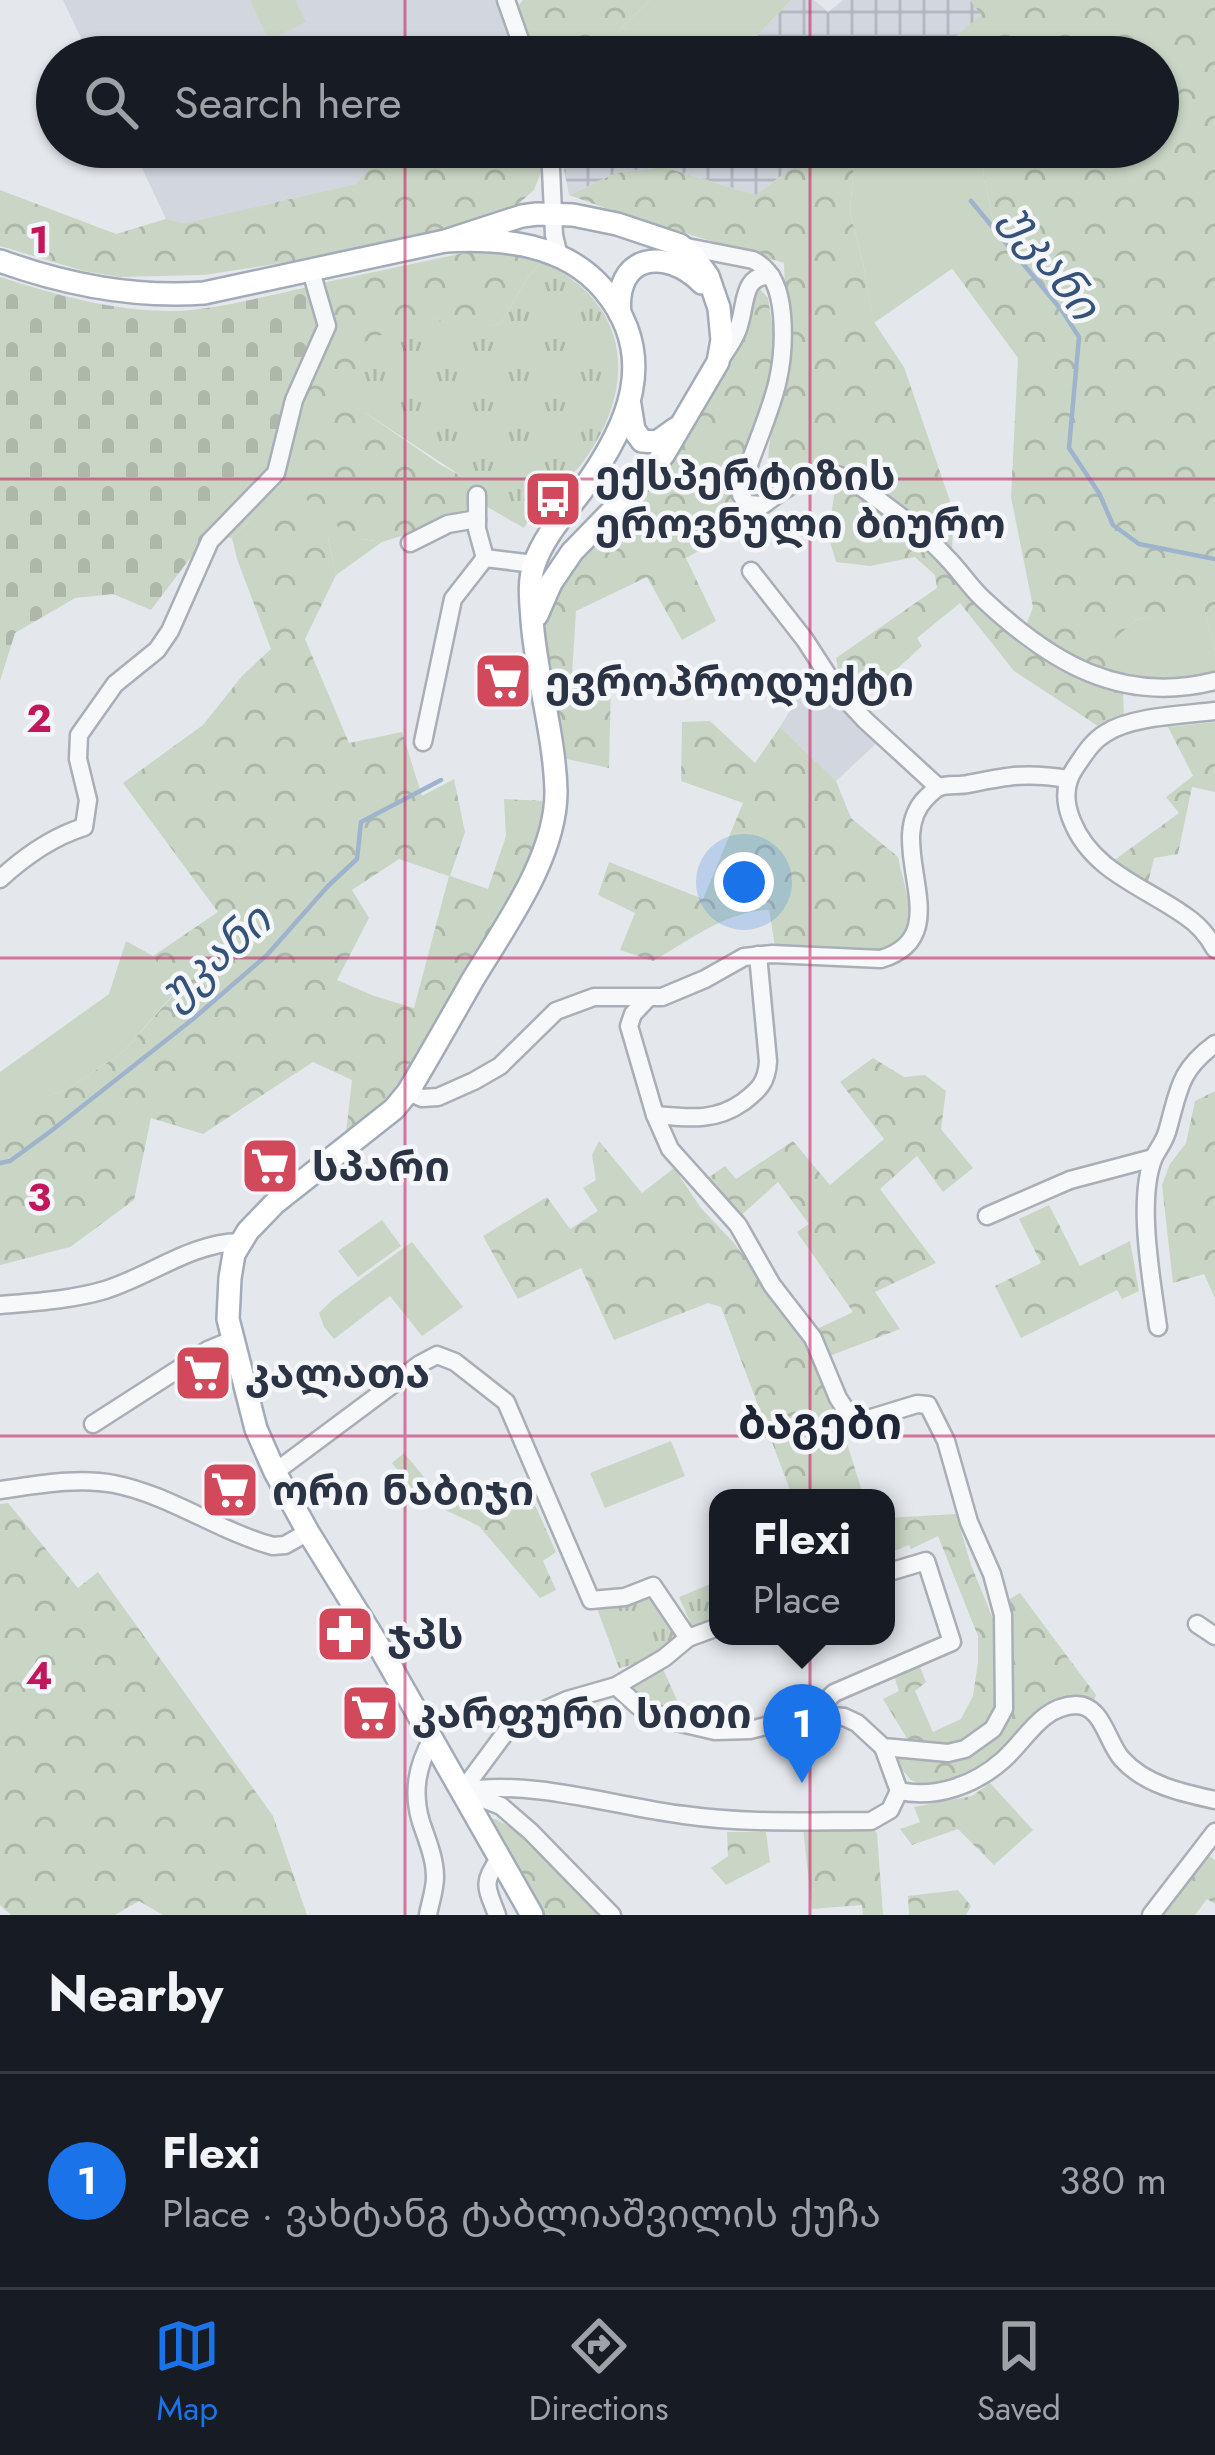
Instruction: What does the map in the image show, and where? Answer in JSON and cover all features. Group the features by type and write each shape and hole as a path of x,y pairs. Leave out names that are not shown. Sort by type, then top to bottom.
{"main road":[{"path":"0,261 67,283 156,295 204,292 311,271 445,241 522,216 554,213 617,224 680,245 708,276 719,308 718,362 664,454 563,565 541,601 533,627"},
{"path":"445,241 498,240 535,247 559,256 595,280 628,330 634,358 629,405 634,430 642,441 657,442 680,424"},
{"path":"620,314 625,279 635,266 652,260 678,264 691,272 719,308"},
{"path":"532,1915 275,1472 256,1429 232,1340 230,1278 239,1242 275,1203 394,1109 408,1092 540,862 553,826 556,791 533,627 534,564 599,467 629,405"}],"street":[{"path":"506,0 519,36"},
{"path":"552,168 559,256"},
{"path":"522,216 554,183"},
{"path":"680,245 761,264 781,302 784,357 742,485 747,504 763,505 809,477 838,475 923,533 1004,619 1070,664 1145,689 1215,681"},
{"path":"0,879 21,860 84,827 88,800 78,759 79,735 115,684 157,650 170,631 210,541 276,473 294,400 326,326 311,271"},
{"path":"718,362 740,325 749,286 757,277 771,276"},
{"path":"423,742 453,599 485,558 477,495"},
{"path":"410,543 448,524 478,519"},
{"path":"485,558 534,564"},
{"path":"751,571 838,692 938,787"},
{"path":"1212,936 1103,865 1068,812 1068,778 1091,745 1112,730 1215,711"},
{"path":"408,1092 422,1098 438,1097 474,1082 500,1066 545,1019 566,1007 608,996 647,999 677,993 744,957 789,954 881,959 903,950 919,923 912,824 915,812 938,787 1013,774 1068,778"},
{"path":"655,1115 716,1116 760,1089 768,1061 758,956"},
{"path":"647,999 629,1026 670,1149 738,1225 772,1285 813,1338 850,1416 858,1420 928,1405 946,1441 969,1522 992,1574 1005,1635 1004,1709 993,1729 964,1749 948,1753 883,1747"},
{"path":"1158,1327 1146,1193 1183,1076 1215,1044"},
{"path":"987,1216 1070,1180 1154,1158"},
{"path":"0,1305 105,1290 214,1243 239,1242"},
{"path":"93,1424 208,1350 232,1340"},
{"path":"275,1472 421,1364 437,1355 455,1362 506,1402 590,1600 625,1597 653,1586 688,1638"},
{"path":"0,1490 104,1482 164,1500 273,1546 308,1532"},
{"path":"813,1714 834,1693 952,1642 926,1561 895,1571"},
{"path":"1196,1624 1215,1636"},
{"path":"462,1791 511,1726 568,1700 616,1686 688,1638 709,1630"},
{"path":"462,1791 494,1786 737,1822 872,1821 890,1810 899,1791 883,1747 844,1717 813,1714 750,1730 716,1730 638,1706 616,1686"},
{"path":"899,1791 928,1794 970,1783 1003,1761 1051,1712 1080,1705 1102,1722 1114,1751 1127,1766 1153,1781 1215,1801"},
{"path":"428,1915 435,1878 416,1783 432,1739"},
{"path":"462,1791 501,1806 612,1915"},
{"path":"1151,1915 1215,1832"},
{"path":"497,1915 486,1886 499,1859"}],"shaded area":[{"path":"63,0 497,0 508,36 80,36"},
{"path":"791,0 814,0 828,12 843,0 970,0 982,15 957,36 757,36"},
{"path":"142,168 370,168 357,184 185,223 166,219"},
{"path":"655,168 616,173 569,195 564,169"},
{"path":"666,168 791,168 756,195"},
{"path":"820,675 881,739 836,781 780,727 804,687"}],"green space":[{"path":"250,0 295,0 306,22 267,36"},
{"path":"523,0 650,0 613,36 527,36 519,5"},
{"path":"650,0 791,0 757,36 613,36"},
{"path":"970,0 1215,0 1215,651 1203,605 1136,620 1115,638 1139,682 1105,675 1024,631 1033,607 1011,497 1018,358 951,267 996,237 983,168 1179,168 1179,36 957,36 981,15"},
{"path":"370,168 543,168 534,190 507,214 307,259 204,275 120,277 0,246 0,190 116,234 166,219 185,223 356,184"},
{"path":"666,168 756,195 791,168 853,168 850,212 874,322 904,367 953,510 952,553 876,489 830,465 770,473 770,440 789,358 784,263 569,195 616,173"},
{"path":"853,168 983,168 996,238 874,323 850,212"},
{"path":"478,250 542,262 500,324 464,330 433,318 364,412 463,477 469,487 466,509 455,519 382,542 362,539 309,505 289,436 322,283"},
{"path":"542,262 573,280 595,301 610,325 618,380 599,438 580,466 543,499 524,528 470,497 463,477 364,412 353,386 365,342 433,318 464,329 500,324"},
{"path":"0,277 84,301 172,311 309,287 322,328 288,390 264,475 213,528 151,610 113,594 75,598 15,633 0,681"},
{"path":"752,280 768,298 777,358 732,500 736,514 714,539 686,558 716,621 682,640 647,577 576,611 572,675 611,681 609,768 557,757 541,631 555,584 687,434"},
{"path":"289,436 362,539 382,542 336,575 328,538 253,517 232,538 224,536 257,501"},
{"path":"836,483 919,534 1032,650 1073,676 1123,691 1124,718 1098,726 1014,671 960,603 917,638 922,646 855,707 842,690 836,658 937,588 935,575 915,557 870,566 836,562 828,535"},
{"path":"253,517 296,519 328,538 336,575 305,639 349,743 402,732 422,796 454,779 465,832 450,876 488,889 506,836 504,799 547,801 533,855 386,1104 346,1133 352,1080 313,1062 203,1134 151,1118 134,1200 70,1247 0,1265 0,1107 9,1109 68,1089 123,1052 176,992 153,956 218,912 123,783 203,725 242,676 271,649 232,538","holes":["399,859 449,876 414,1008 337,980 369,918 352,890"]},
{"path":"1203,604 1215,651 1215,678 1139,682 1114,638 1136,620"},
{"path":"710,721 755,763 780,727 836,781 851,818 898,857 909,908 901,939 870,952 775,946 769,910 724,921 653,961 620,950 635,913 598,895 609,862 703,899 743,803 681,781 682,722"},
{"path":"1215,722 1215,792 1192,787 1178,854 1154,858 1146,891 1109,864 1179,813 1166,797 1193,776 1168,727"},
{"path":"126,941 153,956 176,991 123,1052 68,1089 8,1110 0,1107 0,1072 109,994"},
{"path":"873,1058 904,1077 925,1075 946,1091 941,1129 973,1168 943,1192 917,1156 880,1189 936,1263 875,1292 900,1329 827,1357 813,1331 853,1312 797,1232 809,1224 778,1182 737,1219 705,1180 725,1166 736,1179 793,1141 830,1185 884,1139 840,1082"},
{"path":"1215,1091 1215,1298 1204,1274 1173,1283 1162,1185 1186,1143 1195,1101"},
{"path":"599,1141 642,1193 674,1168 806,1337 834,1401 861,1489 790,1489 721,1307 708,1303 614,1340 581,1268 518,1299 483,1236 547,1197 570,1229 598,1211 583,1188 596,1180 592,1155"},
{"path":"1049,1205 1080,1266 1130,1241 1139,1291 1122,1299 1117,1290 1021,1338 995,1286 1041,1263 1019,1219"},
{"path":"382,1220 401,1246 358,1277 338,1251"},
{"path":"412,1242 463,1307 422,1336 390,1296 334,1339 319,1313"},
{"path":"671,1441 685,1476 605,1508 590,1473"},
{"path":"404,1453 440,1496 456,1483 482,1513 527,1487 556,1552 543,1561 556,1590 540,1598 479,1526 418,1497 392,1463"},
{"path":"8,1503 78,1588 98,1572 273,1816 307,1915 163,1915 139,1901 115,1915 11,1915 0,1905 0,1504"},
{"path":"956,1514 993,1619 999,1696 994,1716 980,1735 961,1745 911,1745 883,1699 899,1691 891,1667 917,1659 926,1682 915,1691 933,1732 961,1719 973,1696 978,1662 978,1636 938,1536 911,1549 909,1545 895,1550 895,1517"},
{"path":"709,1585 709,1623 693,1629 679,1597"},
{"path":"1020,1593 1096,1695 1093,1704 1059,1700 1042,1708 985,1769 939,1785 911,1780 897,1764 899,1758 907,1754 940,1761 965,1753 1011,1711 1013,1676 1001,1604"},
{"path":"642,1596 658,1599 666,1609 677,1640 662,1658 619,1668 595,1603"},
{"path":"662,1667 687,1722 635,1698 623,1675"},
{"path":"990,1783 1033,1830 994,1865 958,1829 912,1845 900,1829 920,1822 914,1807 972,1796"},
{"path":"489,1818 531,1844 604,1915 540,1915"},
{"path":"870,1826 877,1833 883,1915 863,1915 862,1905 812,1909 803,1828"},
{"path":"727,1832 766,1832 770,1862 726,1885 711,1868 728,1856"},
{"path":"1215,1838 1209,1856 1215,1860 1215,1904 1207,1899 1195,1915 1158,1915"},
{"path":"958,1890 971,1906 966,1915 909,1915 908,1896"}],"waterway":[{"name":"უკანი","path":"971,201 1079,337 1069,448 1099,493 1113,525 1139,544 1215,559"},
{"name":"უკანი","path":"0,1163 10,1161 51,1131 267,955 357,859 361,822 441,780"}],"place":[{"name":"ექსპერტიზის ეროვნული ბიურო","path":"553,499"},
{"name":"ევროპროდუქტი","path":"503,681"},
{"name":"სპარი","path":"270,1166"},
{"name":"კალათა","path":"203,1373"},
{"name":"ორი ნაბიჯი","path":"230,1490"},
{"name":"ჯპს","path":"345,1634"},
{"name":"კარფური სითი","path":"370,1713"},
{"name":"Flexi","path":"802,1783"}],"district":[{"name":"ბაგები","path":"820,1423"}]}
